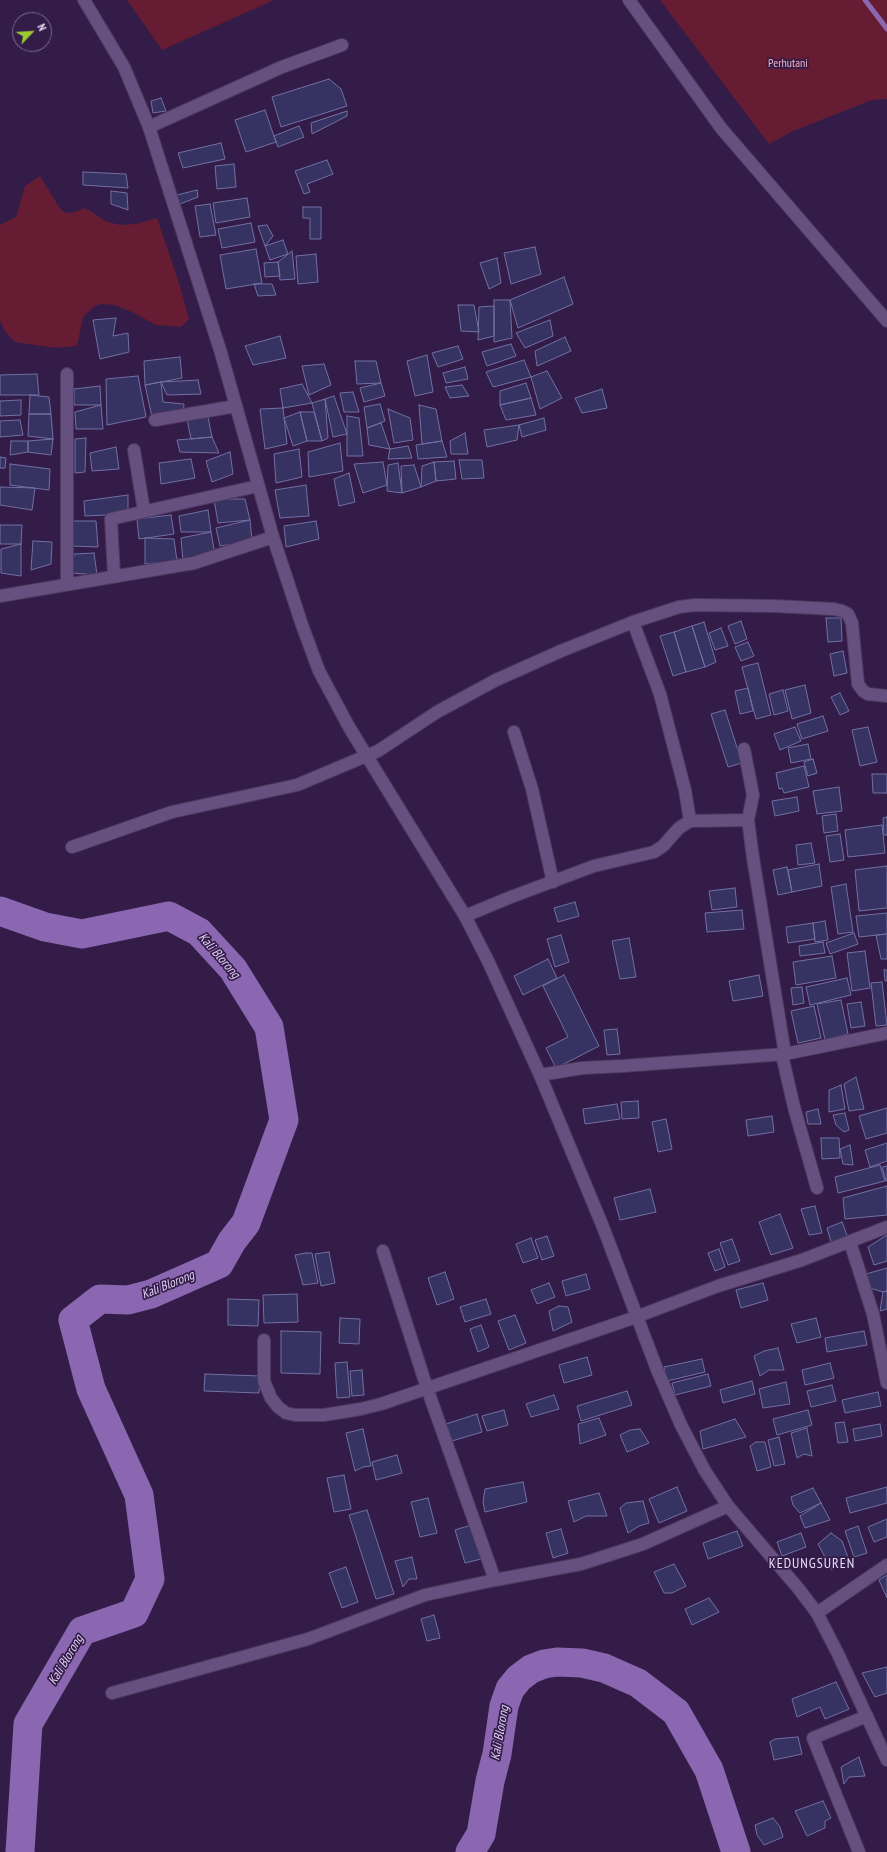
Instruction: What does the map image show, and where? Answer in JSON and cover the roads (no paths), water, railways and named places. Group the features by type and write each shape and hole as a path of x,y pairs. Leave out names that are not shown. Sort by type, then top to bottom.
{"street":[{"path":"84,0 124,67 149,127 221,353 273,537 319,671 349,727 466,916 510,1006 540,1074 603,1227 636,1317 681,1424 705,1471 728,1506 793,1582 817,1613 887,1760"},
{"path":"629,0 721,128 887,321"},
{"path":"149,127 282,67 342,45"},
{"path":"67,374 67,584"},
{"path":"155,420 236,406"},
{"path":"134,450 144,511"},
{"path":"114,576 111,518 258,486"},
{"path":"0,596 194,564 273,537"},
{"path":"72,847 172,812 297,785 367,756 391,743 437,712 487,685 561,651 665,610 695,605 834,608 842,611 848,614 852,623 858,684 863,691 868,694 887,696"},
{"path":"633,622 660,694 684,790 690,821"},
{"path":"514,732 532,789 553,882"},
{"path":"744,750 753,795 748,820 784,1054 792,1099 817,1188"},
{"path":"466,916 497,902 600,864 654,852 663,846 679,828 690,821 748,820"},
{"path":"540,1074 582,1068 784,1054 887,1033"},
{"path":"264,1340 264,1381 271,1398 278,1407 286,1413 295,1415 324,1415 361,1409 636,1317 718,1286 802,1260 887,1227"},
{"path":"850,1242 872,1314 887,1384"},
{"path":"383,1251 427,1388 495,1580"},
{"path":"112,1693 308,1639 425,1595 495,1580 553,1570 602,1557 643,1544 728,1506"},
{"path":"817,1613 887,1565"},
{"path":"858,1852 813,1738 867,1716"}],"waterway":[{"path":"865,0 887,29"},
{"name":"Kali Blorong","path":"0,911 45,927 82,934 169,916 199,932 233,969 269,1027 284,1120 246,1223 232,1241 219,1264 151,1294 128,1300 100,1299 73,1320 91,1389 139,1495 150,1579 134,1613 82,1631 28,1724 20,1852"},
{"name":"Kali Blorong","path":"470,1852 481,1834 490,1781 497,1754 504,1706 510,1689 519,1678 531,1669 544,1664 557,1662 582,1663 604,1668 638,1683 676,1712 709,1770 736,1852"}],"district":[{"name":"KEDUNGSUREN","path":"812,1564"}],"park label":[{"name":"Perhutani","path":"788,64"}]}
